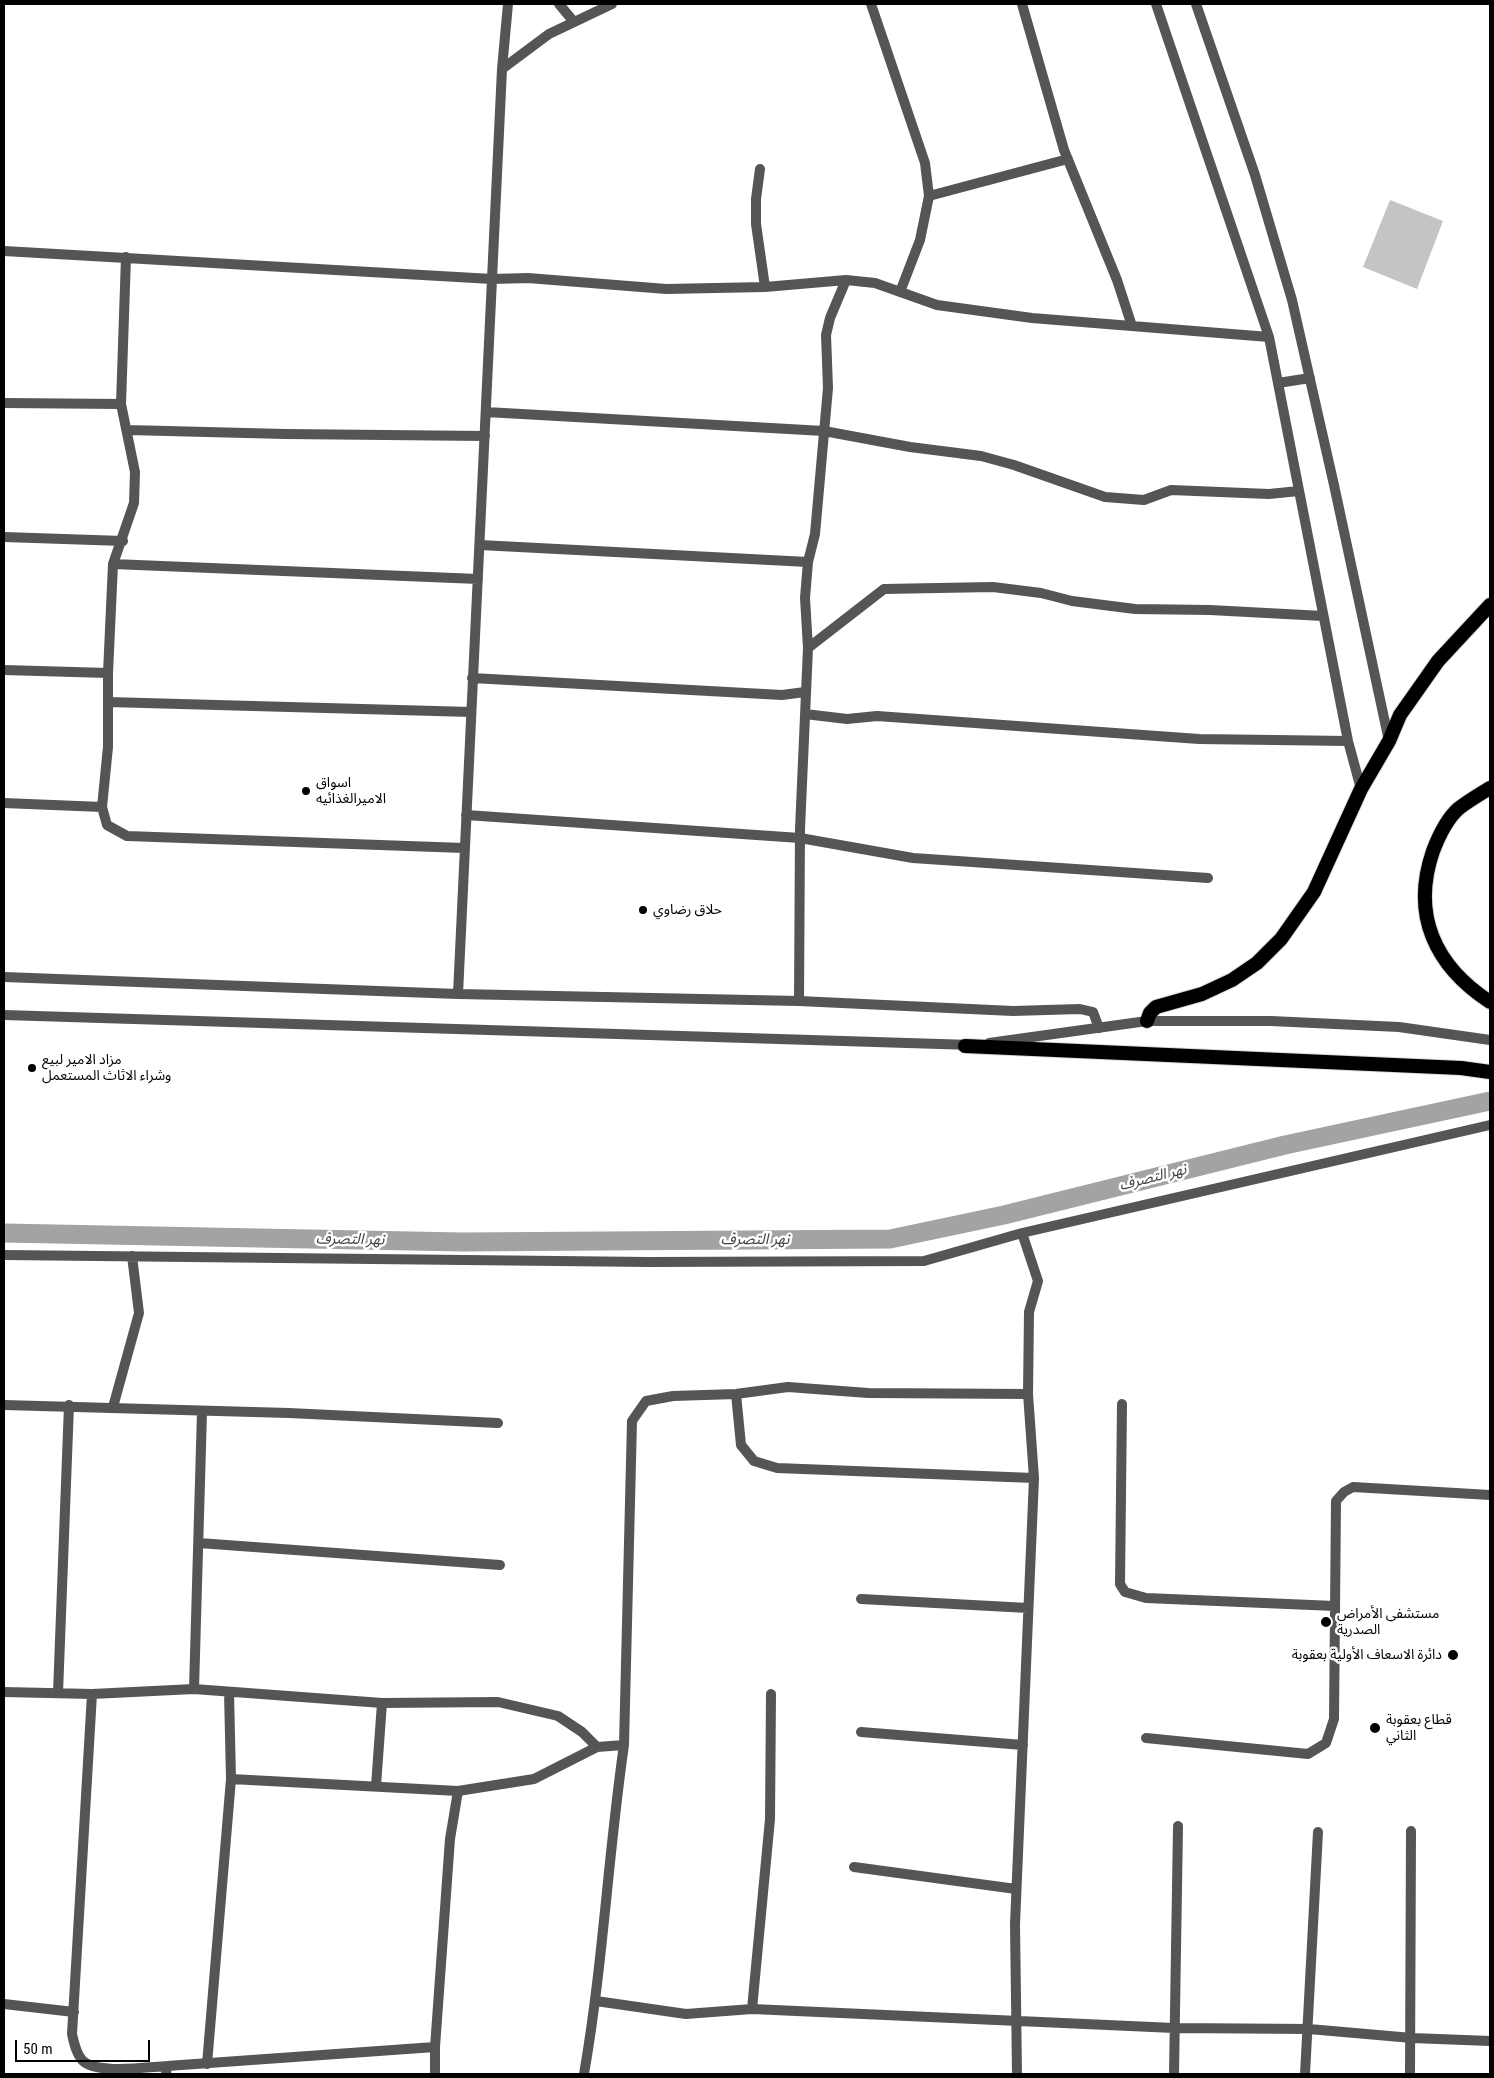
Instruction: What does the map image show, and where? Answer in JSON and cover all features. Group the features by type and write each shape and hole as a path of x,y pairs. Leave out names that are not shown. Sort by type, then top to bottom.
{"highway":[{"path":"1147,1021 1150,1013 1156,1007 1202,994 1232,980 1257,963 1281,939 1314,892 1361,789 1389,741 1400,715 1438,661 1490,605"},
{"path":"1490,788 1457,810 1438,838 1426,873 1423,904 1431,936 1444,960 1468,985 1490,1002"},
{"path":"965,1046 1461,1068 1490,1072"}],"street":[{"path":"458,994 502,69 508,4"},
{"path":"559,4 574,22"},
{"path":"502,69 549,34 612,4"},
{"path":"871,4 925,163 929,196 920,240 900,292"},
{"path":"1022,4 1068,159 1117,280 1132,326"},
{"path":"1156,4 1220,189 1239,254 1269,337 1348,742 1361,789"},
{"path":"1196,4 1256,175 1275,237 1310,378 1389,741"},
{"path":"929,196 1068,159"},
{"path":"760,169 756,199 756,224 765,287"},
{"path":"4,250 492,279 528,278 666,290 765,287 846,280 874,283 937,305 1032,318 1269,337"},
{"path":"126,257 121,404 128,430 135,472 134,503 123,541 113,564 108,673 108,748 102,806 107,825 127,836 464,848"},
{"path":"799,1001 800,838 808,648 805,598 808,562 815,534 828,388 826,335 830,318 846,280"},
{"path":"1278,383 1310,378"},
{"path":"4,403 121,404"},
{"path":"486,412 824,432 910,447 981,456 1014,465 1105,497 1144,500 1171,490 1269,494 1299,491"},
{"path":"128,430 485,436"},
{"path":"4,537 123,541"},
{"path":"480,545 808,562"},
{"path":"113,564 478,579"},
{"path":"808,648 884,589 993,587 1041,593 1072,601 1135,609 1210,610 1323,616"},
{"path":"4,670 108,673"},
{"path":"472,678 782,695 805,692"},
{"path":"108,702 471,712"},
{"path":"805,714 847,719 877,716 1199,738 1348,742"},
{"path":"4,803 102,806"},
{"path":"466,815 800,838 913,858 1208,878"},
{"path":"4,977 458,994 799,1001 1013,1011 1080,1009 1093,1012 1099,1028"},
{"path":"4,1015 469,1028 965,1046 1147,1021 1272,1021 1399,1027 1490,1040"},
{"path":"4,1255 649,1262 924,1261 1022,1233 1490,1125"},
{"path":"1016,2074 1016,1889 1034,1478 1028,1394 1029,1312 1038,1281 1022,1233"},
{"path":"113,1407 139,1313 132,1256"},
{"path":"584,2074 596,2001 624,1745 632,1421 646,1401 673,1396 736,1394 788,1387 868,1392 1028,1394"},
{"path":"736,1394 741,1445 754,1461 777,1468 1034,1478"},
{"path":"1122,1404 1120,1584 1125,1592 1146,1598 1335,1606"},
{"path":"4,1405 69,1405 202,1412 289,1413 498,1423"},
{"path":"58,1693 69,1405"},
{"path":"194,1689 202,1412"},
{"path":"1146,1738 1308,1754 1326,1743 1334,1719 1336,1501 1344,1492 1353,1487 1490,1495"},
{"path":"199,1543 500,1565"},
{"path":"861,1599 1028,1608"},
{"path":"4,1692 92,1694 194,1689 382,1703 498,1702 558,1716 582,1732 597,1747"},
{"path":"207,2064 231,1779 229,1692"},
{"path":"92,1694 72,2034 75,2048 82,2061 103,2069 166,2070 207,2064 436,2047"},
{"path":"752,2009 770,1819 771,1694"},
{"path":"376,1786 382,1703"},
{"path":"861,1732 1023,1745"},
{"path":"231,1779 458,1790 534,1779 597,1747 624,1745"},
{"path":"435,2074 450,1839 458,1790"},
{"path":"1174,2074 1178,1826"},
{"path":"1410,2074 1412,2038 1411,1831"},
{"path":"1305,2074 1309,2030 1318,1832"},
{"path":"854,1867 1016,1889"},
{"path":"596,2001 686,2014 752,2009 1174,2028 1309,2030 1412,2038 1490,2041"},
{"path":"4,2004 74,2012"}],"building":[{"path":"1390,200 1443,221 1417,289 1363,267"}],"waterway":[{"name":"نهر التصرف","path":"4,1233 462,1242 890,1239 1004,1215 1285,1145 1490,1101"}],"place":[{"name":"اسواق الاميرالغذائيه","path":"306,791"},
{"name":"حلاق رضاوي","path":"643,910"},
{"name":"مزاد الامير لبيع وشراء الاثاث المستعمل","path":"32,1068"},
{"name":"مستشفى الأمراض الصدرية","path":"1326,1622"},
{"name":"دائرة الاسعاف الأولية بعقوبة","path":"1453,1655"},
{"name":"قطاع بعقوبة الثاني","path":"1375,1728"}]}
